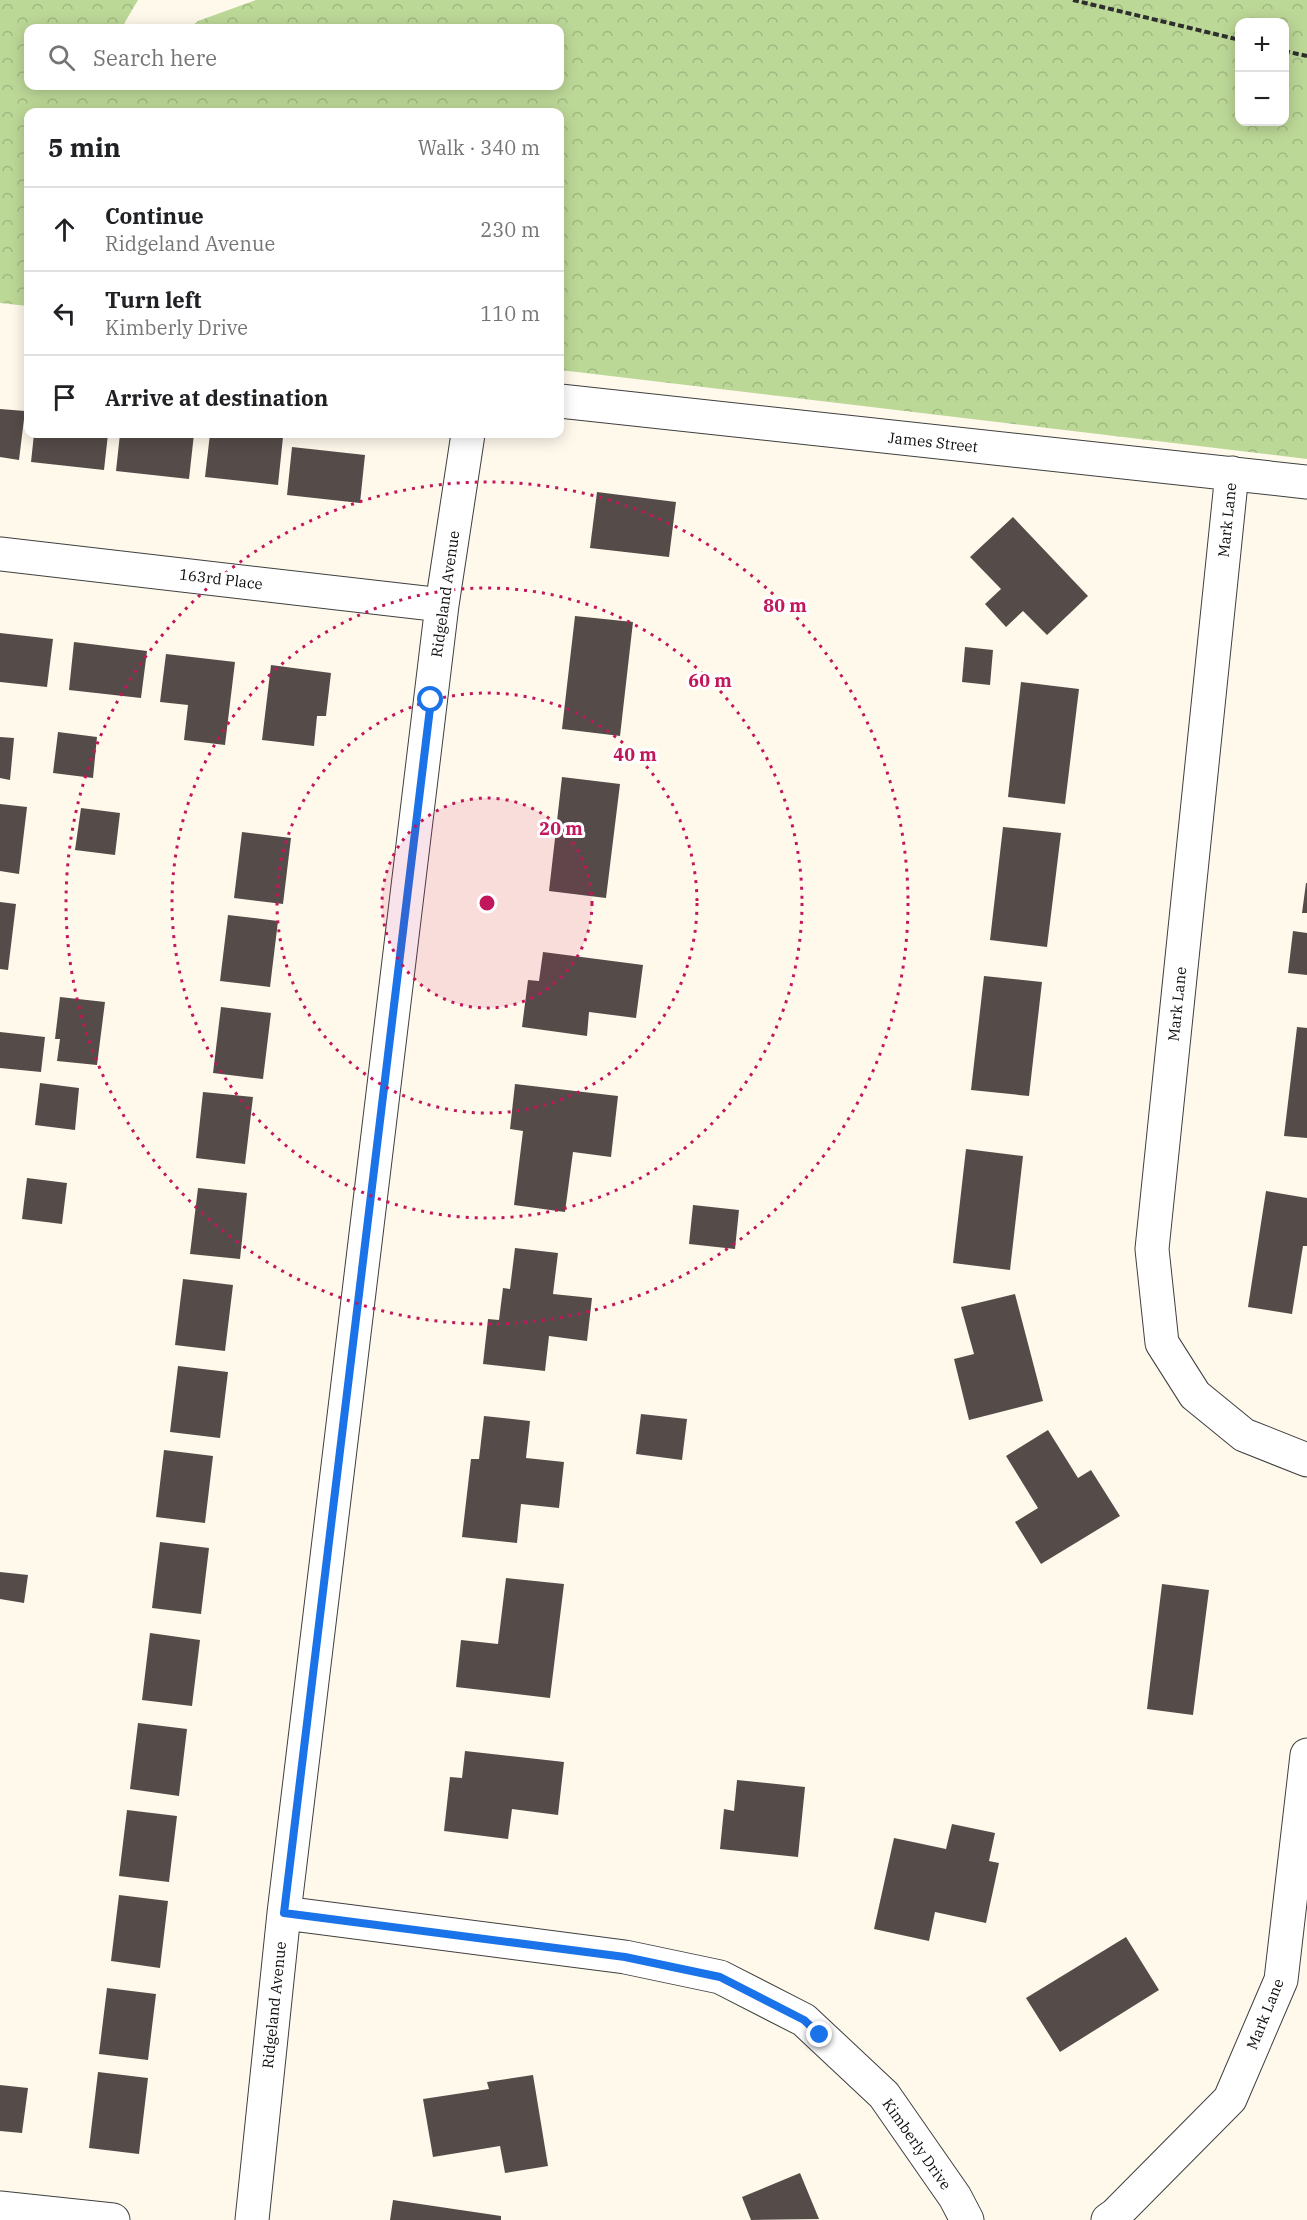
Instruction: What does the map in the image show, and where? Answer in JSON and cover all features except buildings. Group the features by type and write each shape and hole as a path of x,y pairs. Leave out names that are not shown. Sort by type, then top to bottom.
{"street":[{"name":"James Street","path":"564,401 1307,482"},
{"name":"Ridgeland Avenue","path":"252,2220 284,1913 442,604 467,438"},
{"name":"Mark Lane","path":"1232,473 1152,1248 1162,1343 1195,1395 1245,1435 1307,1460"},
{"name":"163rd Place","path":"0,554 442,604"},
{"name":"Mark Lane","path":"1108,2220 1230,2099 1235,2088 1281,1980 1307,1755"},
{"name":"Kimberly Drive","path":"284,1913 625,1957 720,1977 804,2020 884,2095 955,2197 968,2220"},
{"path":"0,2208 113,2220"}],"path":[{"path":"1073,0 1235,39"},
{"path":"1289,52 1307,56"}],"green space":[{"path":"0,0 138,0 124,24 24,24 24,90 564,90 564,24 194,24 256,0 1307,0 1307,459 564,370 564,108 24,108 24,306 0,303"}],"route":[{"path":"431,700 284,1913 625,1957 720,1977 804,2020 820,2035"}]}
